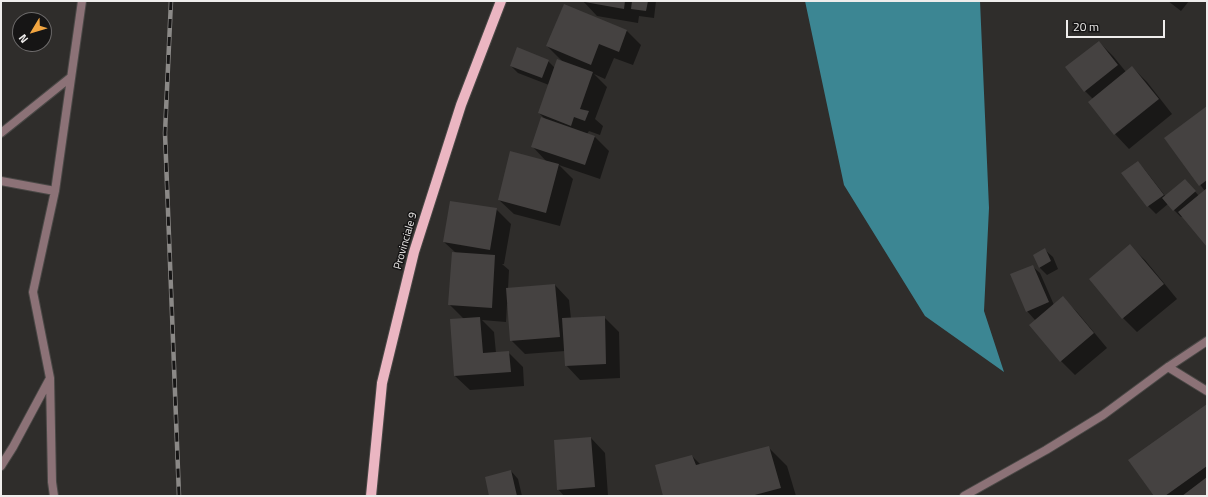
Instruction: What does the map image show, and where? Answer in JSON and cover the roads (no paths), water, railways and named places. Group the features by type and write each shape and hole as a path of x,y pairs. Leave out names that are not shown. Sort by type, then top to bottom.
{"main road":[{"name":"Provinciale 9","path":"371,496 382,383 414,252 461,105 501,1"}],"street":[{"path":"54,496 52,482 50,378 33,292 55,191 82,1"},
{"path":"1,133 71,78"},
{"path":"1,182 55,191"},
{"path":"964,496 1046,450 1103,415 1168,367 1207,341"},
{"path":"1168,367 1207,391"},
{"path":"1,466 14,447 50,378"}],"water":[{"path":"805,1 980,1 989,208 984,311 1004,372 925,316 844,185"}],"railway":[{"path":"171,1 165,133 179,496"}]}
